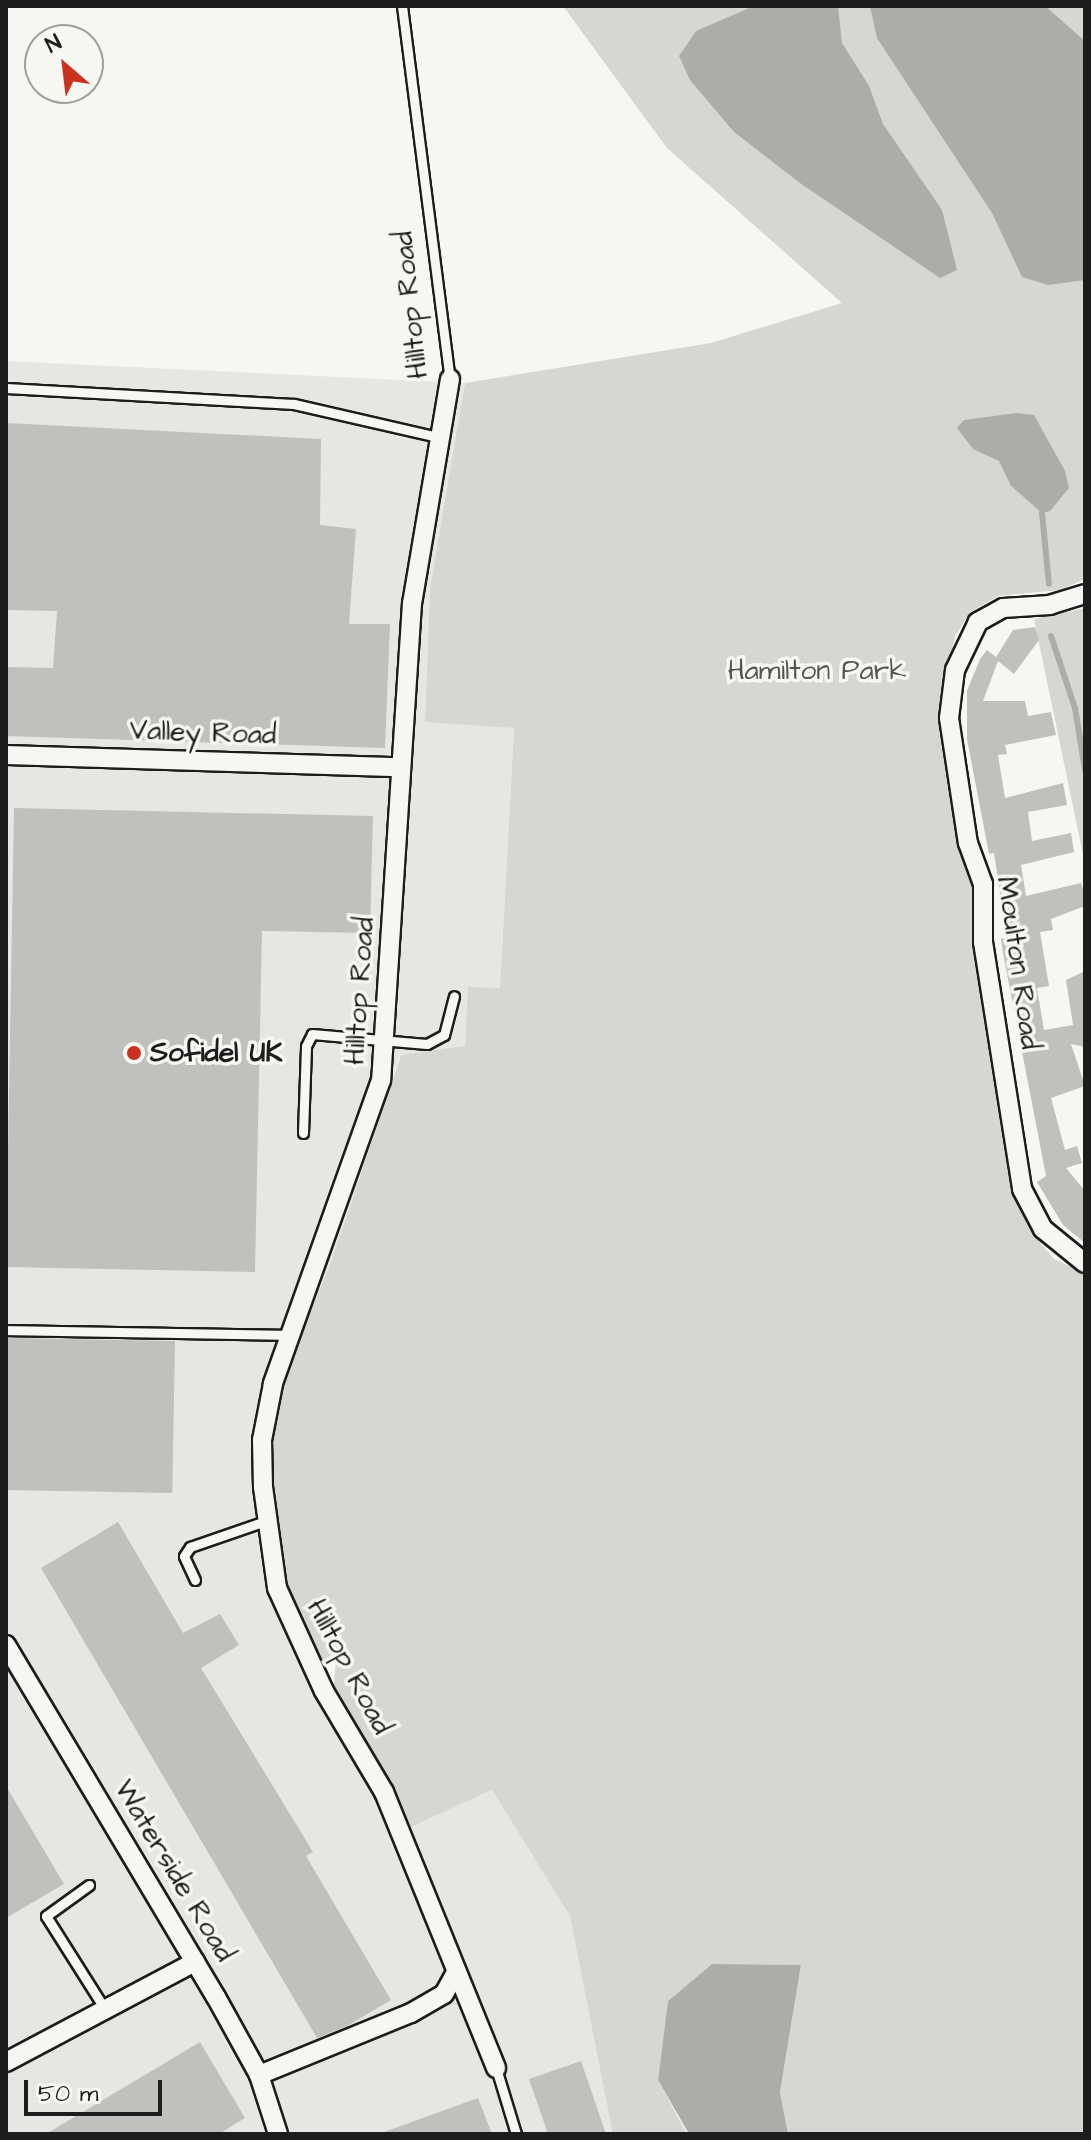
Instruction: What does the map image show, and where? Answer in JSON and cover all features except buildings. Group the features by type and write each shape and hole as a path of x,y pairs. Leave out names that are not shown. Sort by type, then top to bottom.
{"street":[{"name":"Hilltop Road","path":"450,379 412,603 398,767 386,1041 381,1080 289,1335 262,1440 265,1521 277,1588 297,1636 384,1792 455,1974 496,2068"},
{"name":"Moulton Road","path":"1085,594 1050,605 1003,608 978,622 955,670 949,718 969,849 983,884 983,942 1022,1189 1048,1235 1085,1263"},
{"name":"Valley Road","path":"6,755 398,767"},
{"name":"Waterside Road","path":"6,1645 259,2075 278,2134"},
{"path":"6,2062 195,1962"},
{"path":"259,2075 411,2013 444,1994 455,1974"}],"lane":[{"name":"Hilltop Road","path":"402,6 450,379"},
{"path":"6,388 294,404 438,437"},
{"path":"303,1133 306,1046 312,1034 427,1044 444,1035 454,996"},
{"path":"6,1330 289,1335"},
{"path":"195,1580 184,1556 190,1547 265,1521"},
{"path":"89,1885 46,1916 106,2011"},
{"path":"496,2068 516,2134"}],"shaded area":[{"path":"754,6 838,6 842,43 869,86 883,124 942,210 957,270 940,278 800,183 734,132 690,80 679,56 696,31"},
{"path":"870,6 1045,6 1085,41 1085,280 1048,285 1022,277 992,213 877,38"},
{"path":"6,361 465,383 430,588 425,722 514,727 500,988 469,988 465,1047 400,1055 308,1331 303,1649 412,1827 492,1790 570,1916 615,2134 6,2134"},
{"path":"1016,413 1034,415 1065,471 1069,488 1050,511 1042,513 1011,486 999,461 973,449 957,428 964,420"},
{"path":"712,1964 801,1965 780,2092 788,2134 689,2134 658,2080 668,2001"}],"green space":[{"name":"Hamilton Park","path":"563,6 1085,6 1085,579 1060,590 998,596 970,612 955,636 941,714 975,882 982,983 1041,1244 1054,1259 1085,1273 1085,2134 788,2134 780,2092 801,1965 712,1964 668,2001 658,2080 687,2134 613,2134 570,1916 492,1790 411,1827 332,1703 336,1661 310,1663 274,1570 268,1411 329,1268 401,1055 465,1046 468,987 500,988 514,728 425,722 430,588 465,383 711,343 842,303 667,148"},
{"path":"1085,608 1085,864 1034,619"}],"waterway":[{"path":"1042,513 1049,584"},
{"path":"1051,636 1075,708 1085,770"}],"place":[{"name":"Sofidel UK","path":"134,1053"}]}
